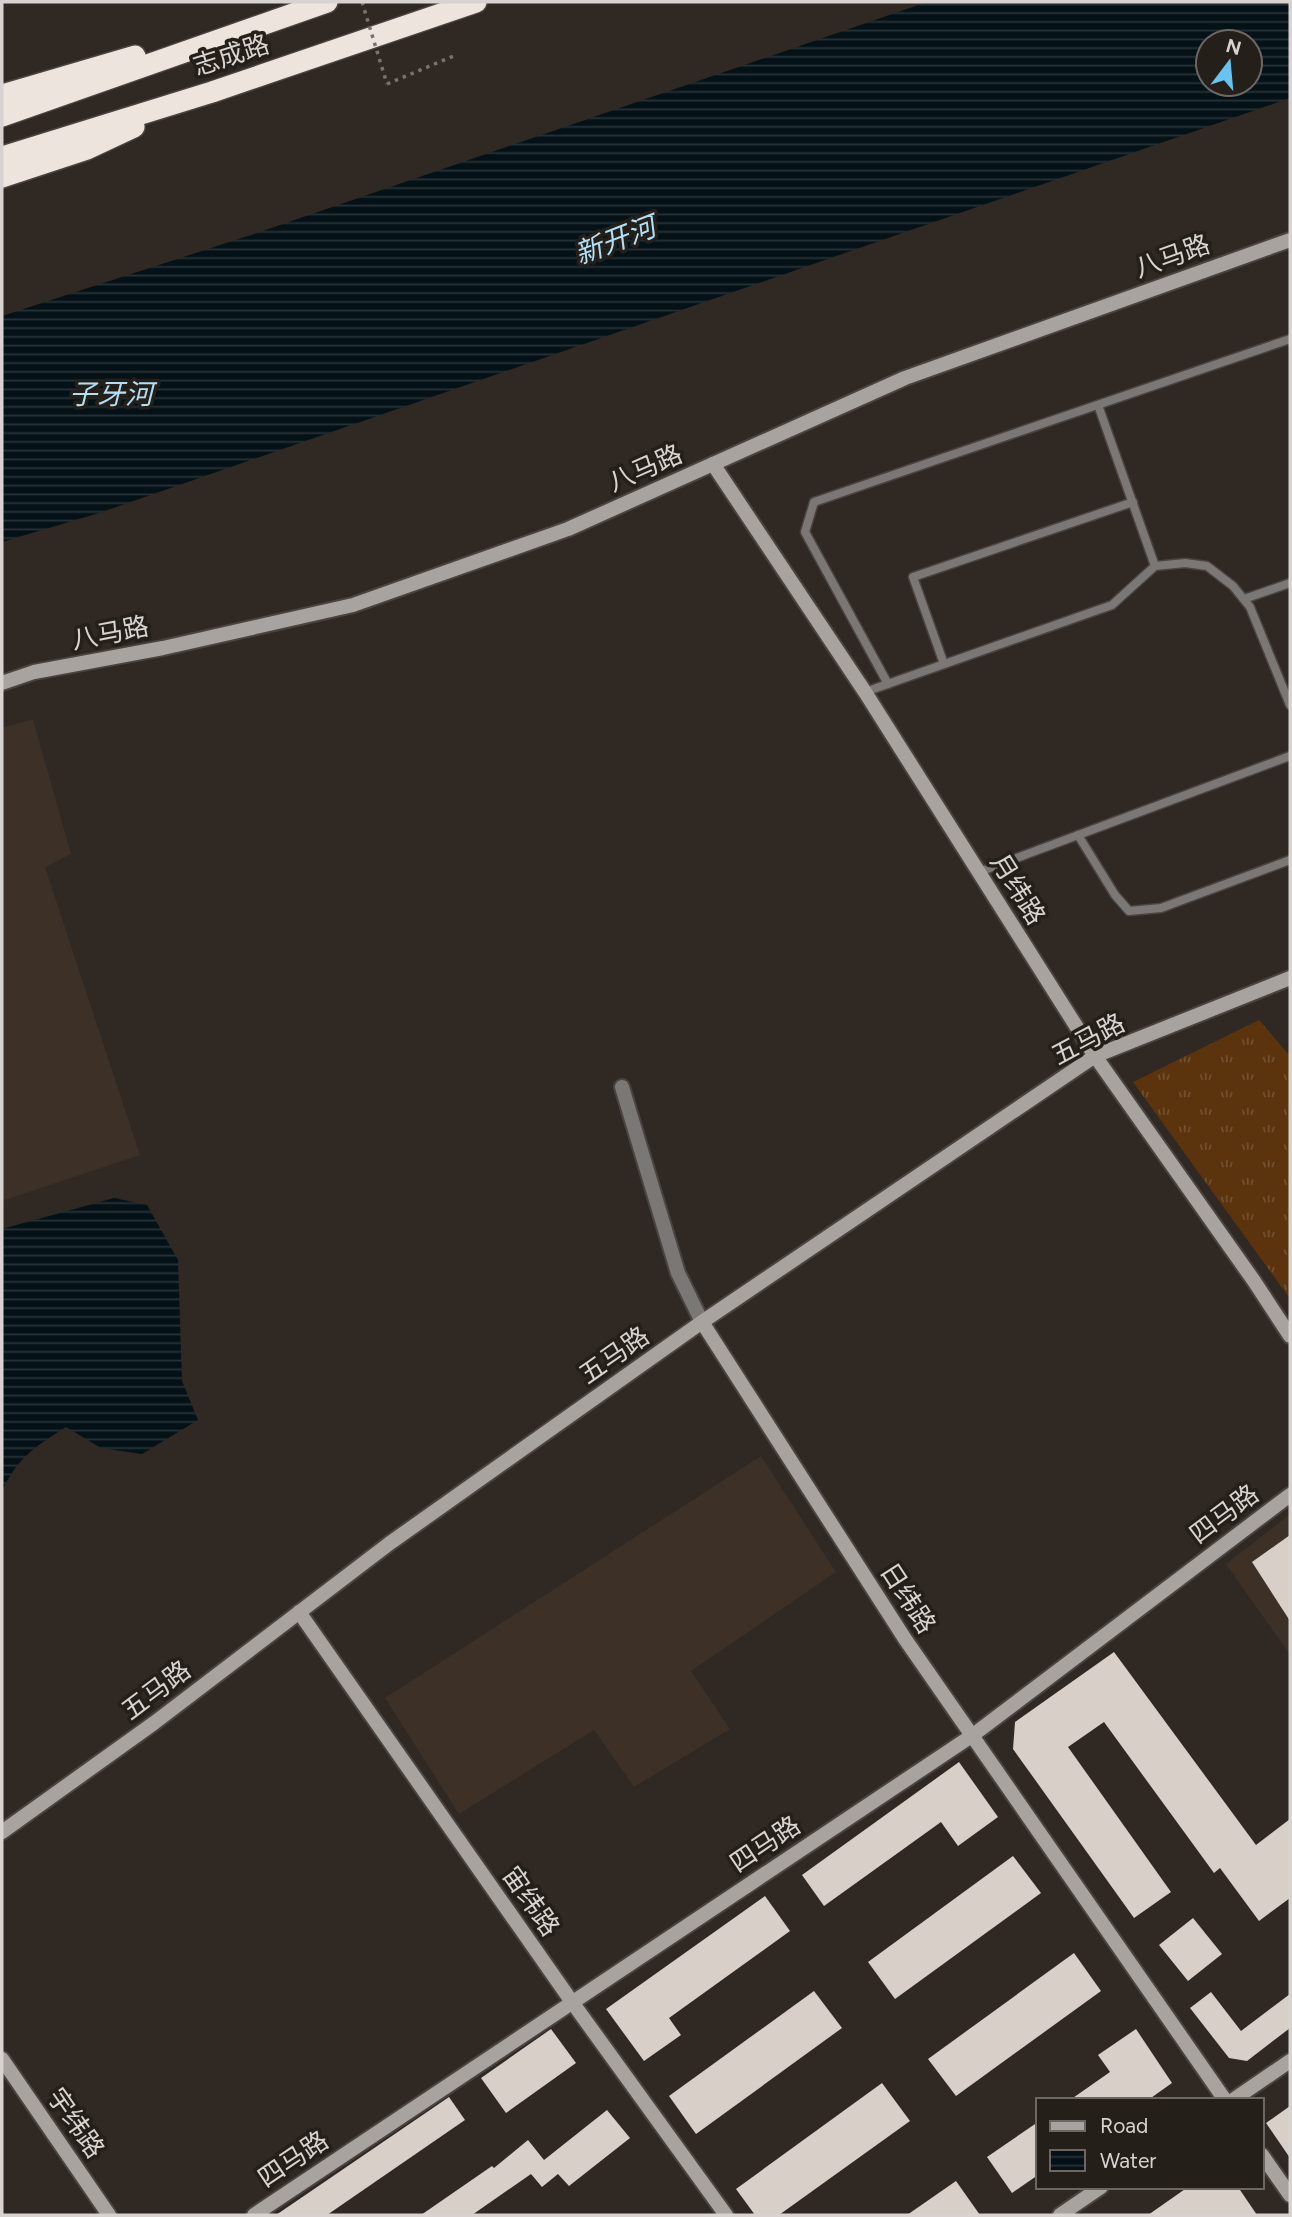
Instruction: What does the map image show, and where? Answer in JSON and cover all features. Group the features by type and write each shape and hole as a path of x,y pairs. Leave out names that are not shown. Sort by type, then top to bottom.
{"highway":[{"name":"志成路","path":"2,116 327,2"},
{"name":"志成路","path":"2,157 212,92 477,2"},
{"path":"2,95 97,66 256,26"},
{"path":"2,177 87,149 212,92"}],"street":[{"name":"八马路","path":"2,683 34,672 163,648 353,605 569,529 905,378 1290,240"},
{"name":"月纬路","path":"713,464 864,692 1095,1056 1290,1336"},
{"name":"五马路","path":"2,1832 154,1723 390,1543 702,1322 1095,1056 1290,978"},
{"name":"日纬路","path":"622,1087 678,1273 702,1322 905,1639 1224,2098"},
{"name":"四马路","path":"254,2215 973,1735 1290,1495"},
{"name":"宙纬路","path":"299,1612 572,2002 726,2215"},
{"name":"宇纬路","path":"2,2059 109,2215"},
{"path":"1236,2098 1290,2061"},
{"path":"1264,2158 1290,2195"},
{"path":"1060,2215 1098,2189"}],"lane":[{"path":"888,684 805,532 814,502 1290,339"},
{"path":"1098,405 1155,566"},
{"path":"943,664 913,577 1133,502"},
{"path":"864,692 1112,605 1155,566 1185,563 1207,566 1233,586 1250,607 1287,690 1290,705"},
{"path":"1244,599 1290,583"},
{"path":"979,872 1290,756"},
{"path":"1078,835 1115,895 1129,911 1161,908 1290,860"}],"path":[{"path":"362,2 387,84 456,55"}],"shaded area":[{"path":"33,719 71,854 45,867 140,1155 2,1201 2,728"},
{"path":"761,1456 836,1572 691,1671 730,1729 634,1787 594,1730 459,1814 385,1698"},
{"path":"1290,1514 1290,1655 1226,1564"}],"green space":[{"path":"1259,1020 1290,1056 1288,1296 1133,1082"}],"water":[{"name":"子牙河","path":"927,2 1290,2 1290,98 99,513 2,542 2,316 254,234"},
{"path":"114,1198 147,1205 178,1260 182,1381 198,1420 142,1454 101,1448 66,1427 21,1461 2,1491 2,1229"}],"building":[{"path":"1290,1535 1290,1621 1252,1562"},
{"path":"1114,1652 1256,1845 1290,1819 1290,1898 1259,1921 1220,1868 1214,1873 1104,1722 1068,1747 1171,1892 1134,1918 1013,1749 1015,1722"},
{"path":"959,1762 998,1817 958,1846 941,1822 824,1906 802,1875"},
{"path":"1013,1856 1041,1893 895,1999 868,1962"},
{"path":"765,1896 790,1931 669,2018 681,2035 644,2061 606,2009"},
{"path":"1193,1918 1222,1954 1188,1981 1159,1945"},
{"path":"1074,1953 1101,1991 956,2096 928,2059"},
{"path":"814,1991 842,2028 696,2134 669,2096"},
{"path":"1211,1992 1241,2031 1290,1994 1290,2028 1247,2061 1229,2058 1190,2008"},
{"path":"551,2029 576,2063 506,2113 481,2078"},
{"path":"1136,2029 1172,2083 1151,2098 1073,2098 1110,2072 1098,2055"},
{"path":"882,2083 910,2121 779,2215 755,2215 736,2189"},
{"path":"449,2097 465,2120 327,2215 276,2215"},
{"path":"1290,2106 1290,2158 1266,2123"},
{"path":"607,2110 630,2138 569,2186 558,2174 542,2187 531,2174 472,2215 421,2215 492,2166 494,2168 528,2140 544,2160"},
{"path":"1036,2123 1036,2176 1012,2193 987,2157"},
{"path":"956,2181 980,2215 907,2215"},
{"path":"1185,2189 1239,2189 1257,2215 1148,2215"}],"water label":[{"name":"新开河","path":"615,240"}]}
